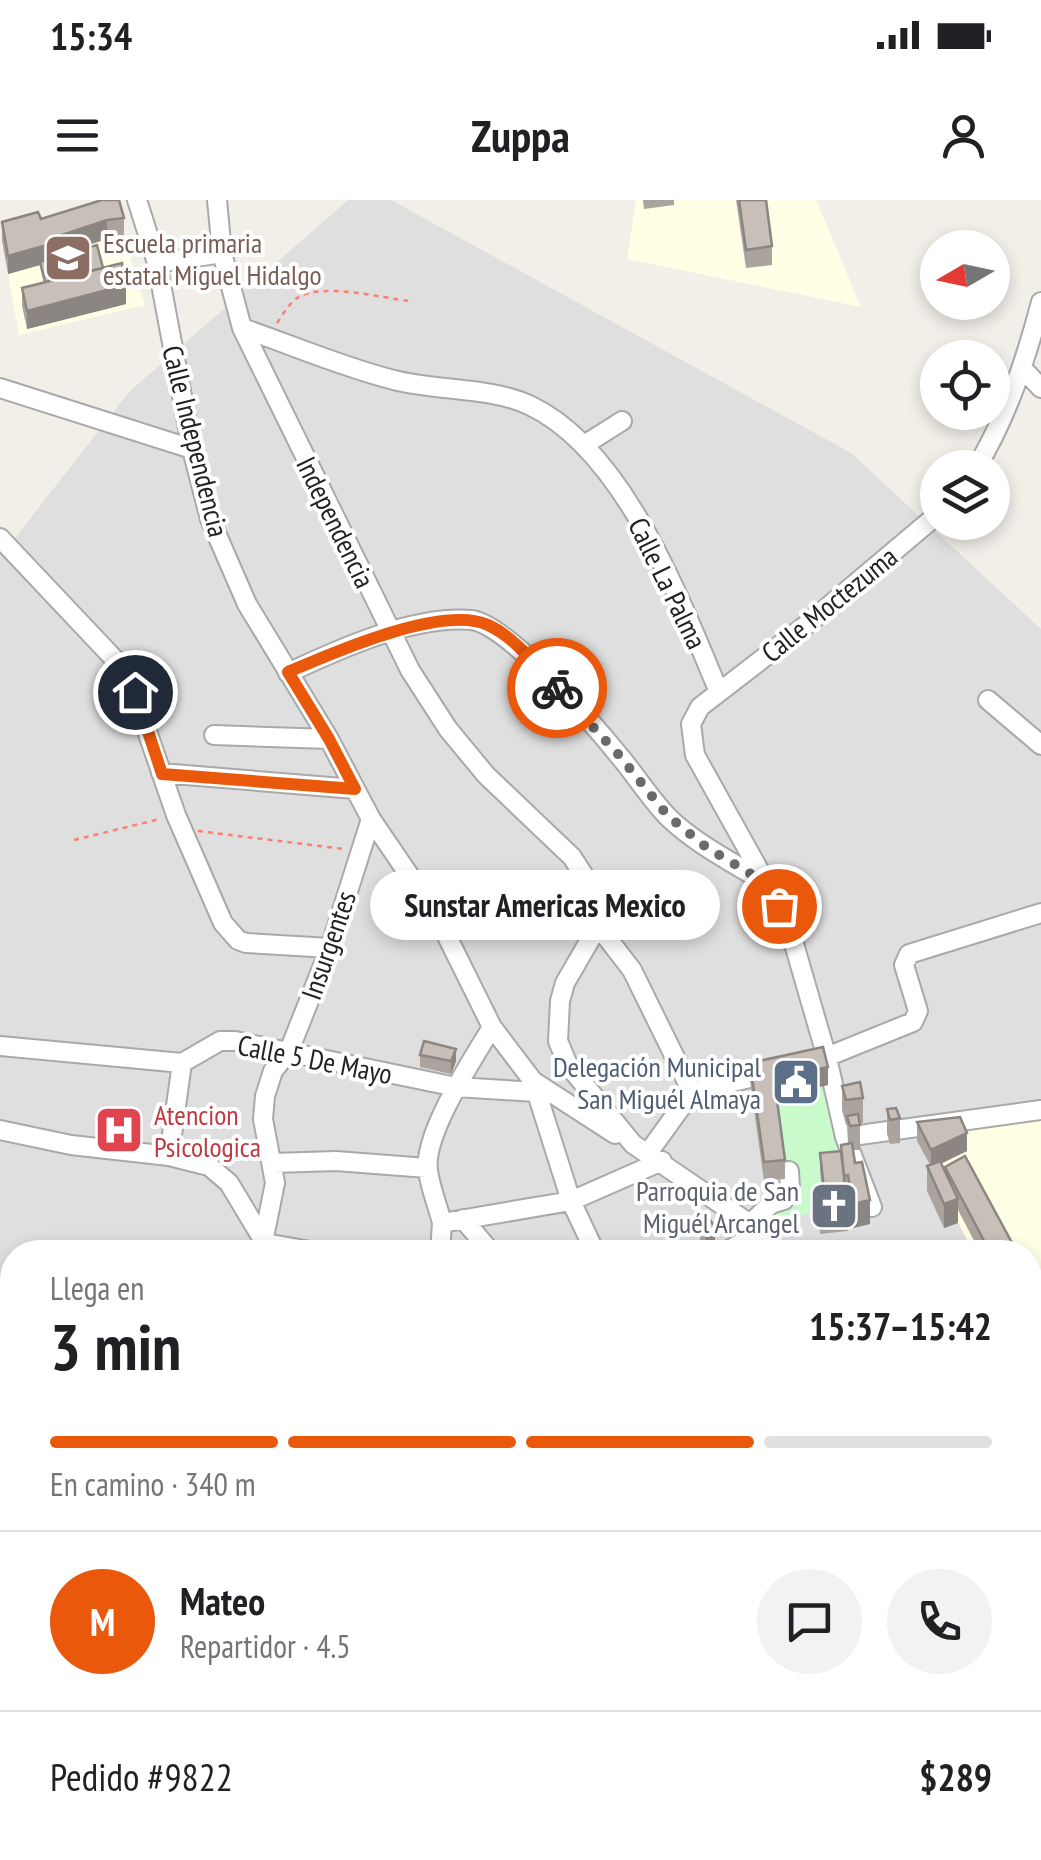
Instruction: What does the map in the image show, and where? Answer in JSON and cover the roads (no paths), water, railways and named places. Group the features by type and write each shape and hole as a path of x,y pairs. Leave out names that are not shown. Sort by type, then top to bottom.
{"street":[{"name":"Calle Independencia","path":"137,200 157,263 192,449 210,518 248,604 329,739 371,819 436,916 492,1027 535,1086 648,1153"},
{"name":"Independencia","path":"217,200 222,253 242,328 391,634 448,729 486,775 572,857 588,882 598,926"},
{"path":"157,263 222,253"},
{"path":"985,450 1022,368 1041,302"},
{"name":"Calle La Palma","path":"242,328 390,380 513,398 563,425 584,445 636,515 662,558 719,692"},
{"path":"1022,368 1041,388"},
{"path":"0,388 192,449"},
{"path":"584,445 622,421"},
{"name":"Calle Moctezuma","path":"719,692 920,529"},
{"path":"0,538 120,665 135,692 179,822 223,923 238,940 330,948"},
{"path":"288,672 421,624 471,620 494,628 596,730 668,816 706,847 764,882"},
{"path":"719,692 700,706 691,724 696,755 792,937 845,1137 872,1207"},
{"path":"988,700 1041,745"},
{"path":"214,734 329,739"},
{"path":"162,774 355,789"},
{"name":"Insurgentes","path":"265,1240 274,1198 273,1163 263,1119 265,1096 273,1071 289,1051 330,948 371,819"},
{"path":"808,1063 913,1022 917,1001 904,965 906,956 1041,913"},
{"path":"692,1092 632,970 598,926 566,983 557,1020 558,1041 568,1065 582,1085 648,1153 754,1229 760,1240"},
{"path":"441,1240 442,1224 427,1168 429,1150 456,1087 492,1027"},
{"name":"Calle 5 De Mayo","path":"182,1063 220,1041 289,1051 456,1087 535,1086"},
{"path":"0,1046 182,1063 169,1156"},
{"path":"442,1224 571,1201 648,1153 692,1092 788,1068"},
{"path":"535,1086 571,1201 589,1240"},
{"path":"845,1137 1041,1110"},
{"path":"0,1130 71,1145 197,1161 221,1174 258,1240"},
{"path":"273,1163 336,1162 427,1168"},
{"path":"740,1240 754,1229 771,1204 784,1200 790,1189 789,1171"},
{"path":"463,1219 481,1240"}],"place":[{"name":"Escuela primaria estatal Miguel Hidalgo","path":"68,258"},
{"name":"Sunstar Americas Mexico","path":"779,906"},
{"name":"Delegación Municipal San Miguél Almaya","path":"796,1082"},
{"name":"Atencion Psicologica","path":"119,1130"},
{"name":"Parroquia de San Miguél Arcangel","path":"834,1206"}]}
